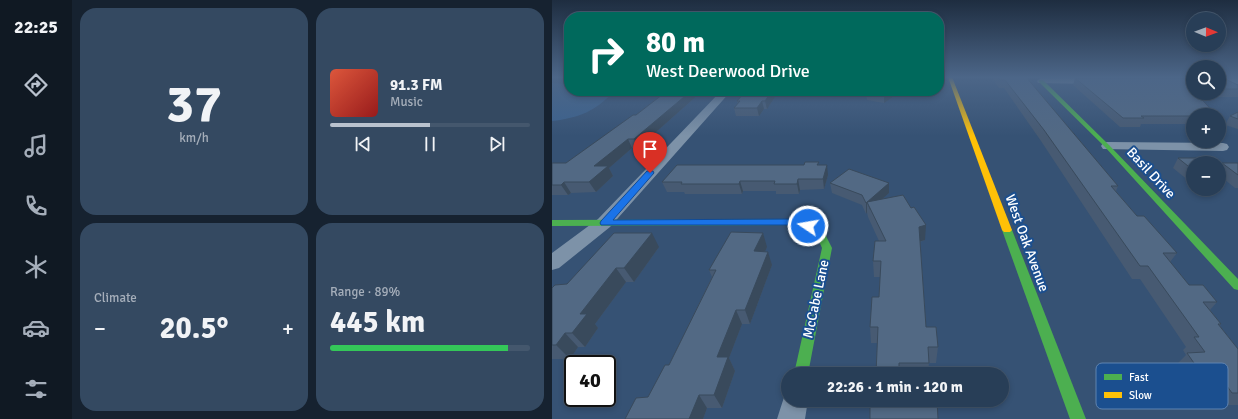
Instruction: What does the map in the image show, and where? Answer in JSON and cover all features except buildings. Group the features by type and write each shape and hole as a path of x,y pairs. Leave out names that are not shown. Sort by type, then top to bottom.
{"street":[{"path":"552,263 604,223 721,97"},
{"name":"West Oak Avenue","path":"957,97 1078,419"},
{"name":"Basil Drive","path":"1057,97 1107,146 1238,286"},
{"path":"1107,146 1186,147"},
{"name":"McCabe Lane","path":"552,223 796,222 819,230 827,248 802,367"},
{"path":"791,419 794,407"}],"water":[{"path":"552,97 608,97 601,104 586,112 571,118 552,121"}],"traffic: fast":[{"path":"1057,97 1107,146 1238,286"},
{"path":"552,223 796,222 819,230 827,248 802,367"},
{"path":"1007,230 1078,419"}],"traffic: slow":[{"path":"957,97 1007,230"}],"route":[{"path":"650,173 604,223 796,222 808,226"}]}
